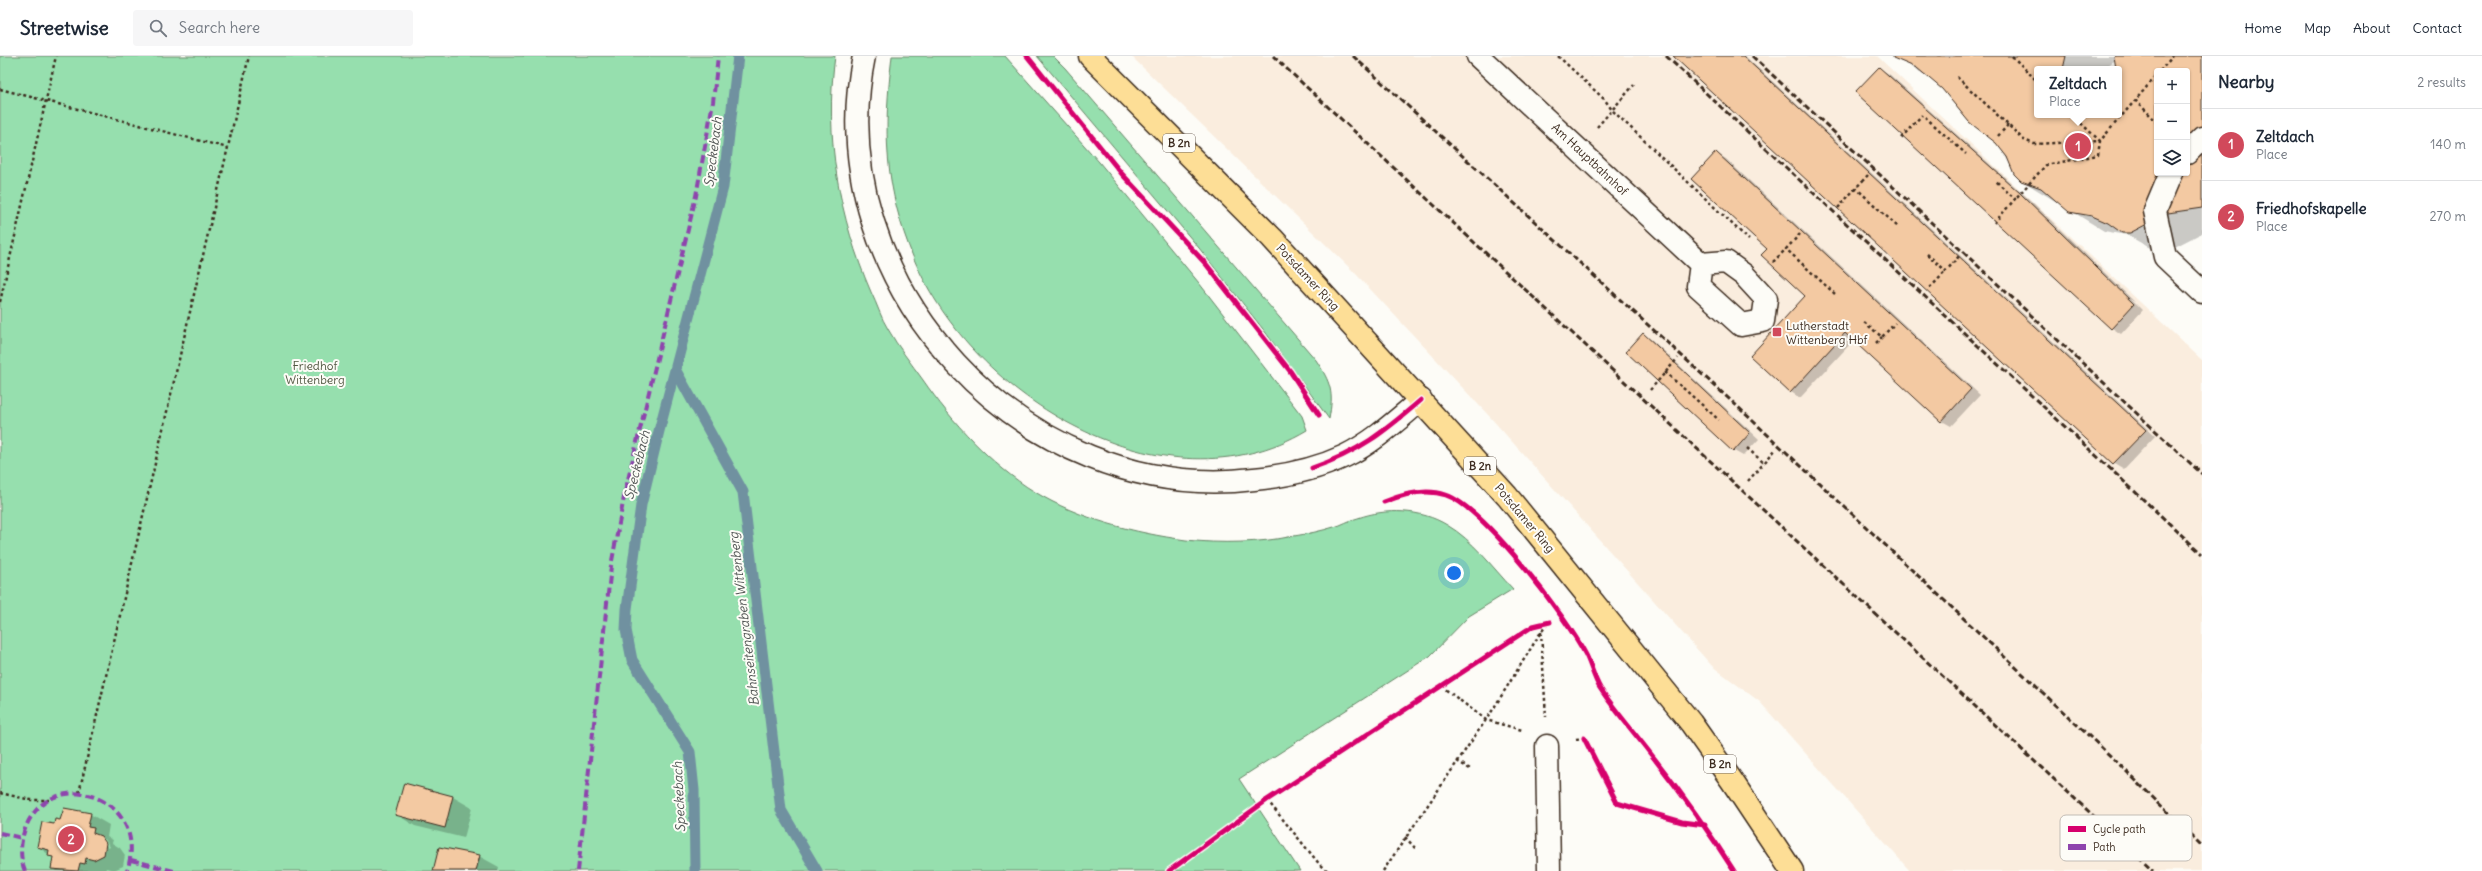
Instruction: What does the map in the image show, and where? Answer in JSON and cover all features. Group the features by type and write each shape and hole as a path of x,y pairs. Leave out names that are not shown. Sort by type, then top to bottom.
{"main road":[{"name":"Potsdamer Ring","path":"1090,56 1272,238 1507,496 1691,723 1792,871"}],"street":[{"path":"864,56 860,101 859,149 863,184 870,214 886,261 906,297 958,366 988,394 1055,442 1092,459 1158,477 1206,483 1275,477 1312,468 1346,455 1382,433 1421,400"},
{"name":"Am Hauptbahnhof","path":"1478,56 1701,264"},
{"path":"2190,150 2202,138"},
{"path":"2170,176 2155,211 2165,256 2202,292"},
{"path":"1547,746 1549,871"}],"path":[{"path":"0,302 56,56"},
{"path":"79,793 249,56"},
{"path":"1558,56 1605,100 1612,110 1750,241"},
{"path":"2012,56 2034,78"},
{"path":"2163,68 2173,56"},
{"path":"1957,77 2024,140 2034,144 2100,141"},
{"path":"2122,115 2154,78"},
{"path":"1577,148 1634,85"},
{"path":"0,89 228,148"},
{"path":"2135,100 2154,119"},
{"path":"1901,138 1923,116 1966,154"},
{"path":"2075,118 2100,141"},
{"path":"1994,223 2046,165 2098,155 2100,141 2120,118"},
{"path":"1998,136 2008,125"},
{"path":"1838,208 1868,175"},
{"path":"1996,181 2015,199"},
{"path":"1853,191 1857,189 1898,227"},
{"path":"1767,257 1773,262 1800,234"},
{"path":"1786,249 1835,294"},
{"path":"1927,254 1946,271"},
{"path":"1930,288 1960,255"},
{"path":"1864,322 1882,337"},
{"path":"1876,343 1895,322"},
{"path":"1650,390 1678,358"},
{"path":"1666,372 1719,420"},
{"path":"1747,448 1764,463"},
{"path":"1748,481 1776,449"},
{"path":"1384,871 1405,837 1486,720 1541,632 1550,622"},
{"path":"1541,632 1546,721"},
{"path":"1441,686 1486,720 1524,731"},
{"path":"1457,761 1470,769"},
{"path":"0,793 31,800 49,800"},
{"path":"1267,800 1321,866 1328,871"},
{"path":"1405,837 1416,849"}],"shaded area":[{"path":"1131,56 1877,56 2202,360 2202,871 1910,871 1760,702 1712,666 1490,417 1355,273"}],"green space":[{"name":"Friedhof Wittenberg","path":"0,56 835,56 831,116 837,176 850,235 871,292 883,320 892,336 934,396 973,442 1003,469 1035,492 1070,510 1108,524 1127,529 1186,540 1226,542 1268,540 1319,531 1369,515 1392,512 1415,513 1437,520 1456,531 1482,554 1513,589 1469,616 1430,656 1239,779 1300,871 0,871"},
{"path":"892,56 1005,56 1099,162 1199,283 1302,416 1307,430 1252,453 1194,459 1136,450 1079,428 1026,397 980,356 942,310 914,259 904,233 891,183 888,159 887,110"},
{"path":"1037,56 1053,56 1065,68 1316,360 1325,375 1330,388 1331,402 1329,419 1266,333 1199,248"}],"building":[{"path":"1673,56 1743,56 2146,430 2113,464"},
{"path":"1893,56 2066,56 2064,66 2034,66 2034,118 2122,118 2122,66 2116,66 2114,56 2202,56 2202,208 2168,213 2130,233 2122,233 2108,223 2092,216 2069,212 2041,188 2021,181 2014,174 2007,157 1996,143 1969,122 1942,89 1917,68 1893,58"},
{"path":"1879,67 2020,193 2134,304 2111,329 1855,92"},
{"path":"1716,152 1971,389 1941,422 1845,333 1790,393 1750,356 1805,296 1761,255 1767,249 1691,179"},
{"path":"1643,333 1750,433 1733,452 1626,352"},
{"path":"404,783 453,796 445,828 395,815"},
{"path":"64,808 91,813 88,827 94,828 93,833 101,836 106,843 104,855 94,860 86,858 85,864 80,863 78,871 51,869 53,857 48,856 49,850 37,847 42,822 54,824 55,819 60,820"},
{"path":"439,847 480,855 476,871 433,871"}],"waterway":[{"name":"Speckebach","path":"695,871 694,790 690,752 632,660 626,630 627,609 641,505 723,187 738,56"},
{"name":"Bahnseitengraben Wittenberg","path":"676,371 743,492 781,810 817,871"}],"railway":[{"path":"1273,56 2093,815"},
{"path":"1353,56 1738,407 2120,765 2171,815"},
{"path":"1666,56 2202,554"},
{"path":"1752,56 2202,474"},
{"path":"2192,836 2202,846"},
{"path":"2142,861 2153,871"}],"marked path":[{"path":"578,871 611,566 625,492 696,196 713,102 718,56"},
{"path":"25,871 21,857 22,842 24,832 36,810 53,798 73,793 94,797 111,807 125,823 131,845 127,871"},
{"path":"0,833 22,838"},
{"path":"131,860 174,871"}],"cycle path":[{"path":"1027,56 1122,174 1206,264 1290,371 1319,415"},
{"path":"1312,468 1344,455 1370,440 1395,422 1421,400"},
{"path":"1384,502 1423,492 1446,495 1462,504 1481,520 1502,542 1523,566 1561,616 1586,655 1596,680 1606,697 1683,796 1734,871"},
{"path":"1169,871 1267,800 1533,626 1550,622"},
{"path":"1584,738 1617,803 1682,822 1705,825"}],"place":[{"name":"Zeltdach","path":"2078,146"},
{"name":"Lutherstadt Wittenberg Hbf","path":"1777,332"},
{"name":"Friedhofskapelle","path":"71,839"}]}
